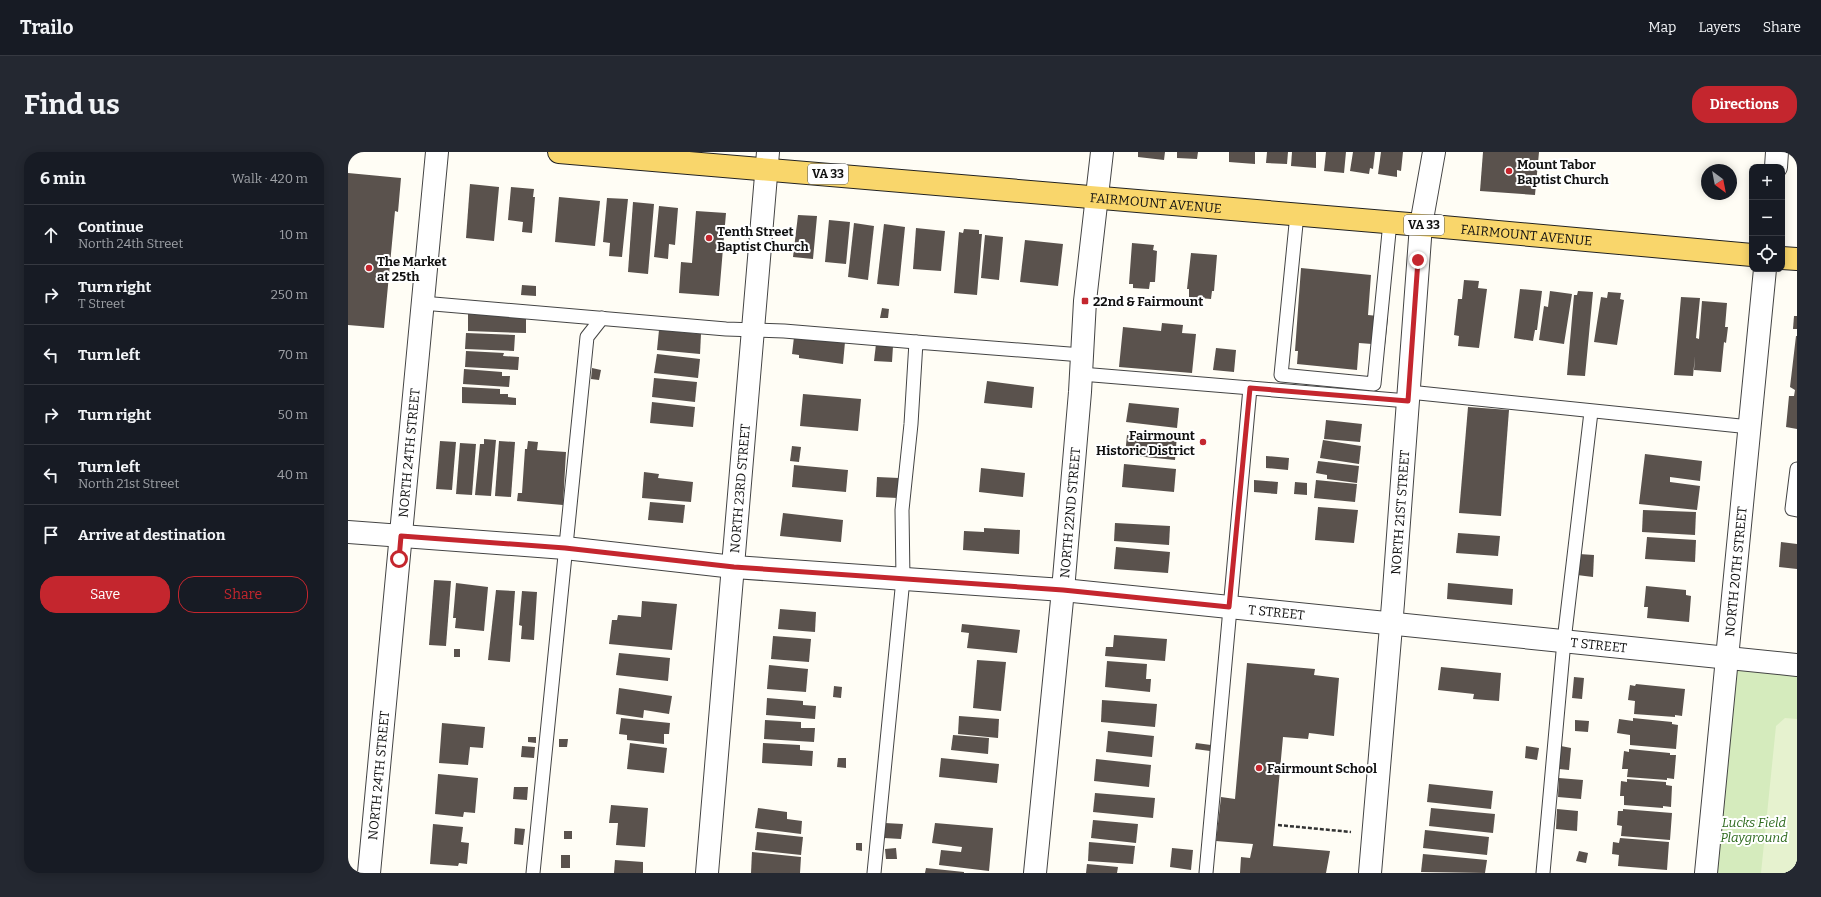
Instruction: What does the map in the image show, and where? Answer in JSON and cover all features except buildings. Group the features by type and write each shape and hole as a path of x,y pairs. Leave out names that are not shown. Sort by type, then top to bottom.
{"main road":[{"name":"FAIRMOUNT AVENUE","path":"559,152 768,161 1096,198 1390,222 1749,255"},
{"path":"1785,258 1797,260"}],"street":[{"name":"NORTH 24TH STREET","path":"369,873 437,152"},
{"name":"NORTH 22ND STREET","path":"1035,873 1063,590 1085,301 1102,152"},
{"name":"NORTH 21ST STREET","path":"1370,873 1392,623 1421,225 1434,152"},
{"path":"1776,164 1777,152"},
{"name":"NORTH 23RD STREET","path":"707,873 768,161"},
{"name":"NORTH 20TH STREET","path":"1706,873 1765,272"},
{"name":"T STREET","path":"348,532 565,548 734,567 1063,590 1797,665"}],"lane":[{"path":"1297,214 1281,375 1374,384 1390,222"},
{"path":"422,303 754,331 784,331 916,342 1250,388 1408,397 1750,427"},
{"path":"533,873 587,337 602,318"},
{"path":"874,873 903,579 902,510 912,424 916,342"},
{"path":"1206,873 1250,388"},
{"path":"1543,873 1564,642 1591,412"},
{"path":"1797,469 1792,509 1797,510"}],"path":[{"path":"1278,825 1351,832"}],"green space":[{"name":"Lucks Field Playground","path":"1727,656 1797,663 1797,873 1706,873"},
{"path":"1785,718 1797,719 1797,873 1761,873 1776,726"}],"place":[{"name":"Mount Tabor Baptist Church","path":"1509,171"},
{"name":"Tenth Street Baptist Church","path":"709,238"},
{"name":"The Market at 25th","path":"369,268"},
{"name":"22nd & Fairmount","path":"1085,301"},
{"name":"Fairmount Historic District","path":"1203,442"},
{"name":"Fairmount School","path":"1259,768"}],"route":[{"path":"399,559 401,536 565,548 734,567 1063,590 1229,607 1250,388 1408,401 1418,260"}]}
